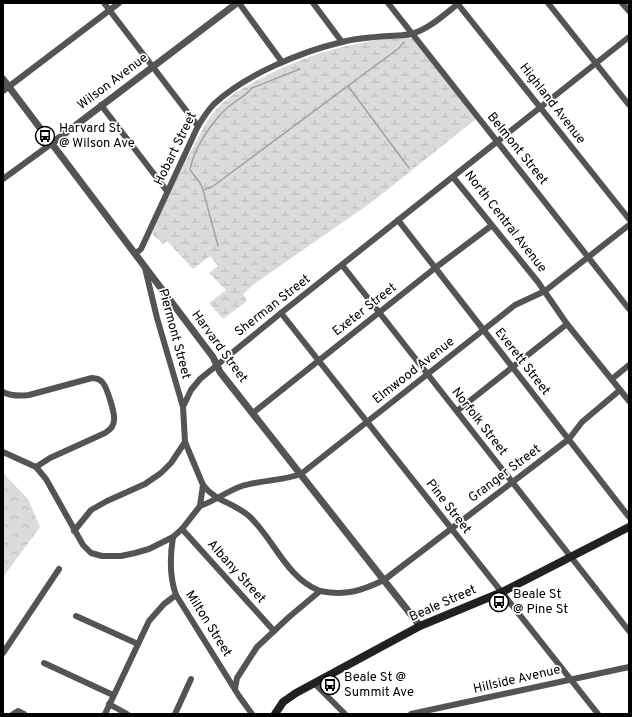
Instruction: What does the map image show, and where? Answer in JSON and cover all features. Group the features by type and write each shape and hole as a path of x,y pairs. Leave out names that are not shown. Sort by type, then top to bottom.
{"main road":[{"name":"Beale Street","path":"275,714 283,702 296,693 420,626 502,592 629,527"}],"street":[{"path":"104,3 198,126"},
{"path":"6,89 119,3"},
{"path":"238,3 282,62"},
{"name":"Wilson Avenue","path":"3,179 238,3"},
{"path":"313,3 342,42"},
{"name":"Belmont Street","path":"388,3 629,309"},
{"name":"Hobart Street","path":"135,254 141,249 198,126 214,104 229,92 247,80 282,62 342,42 372,37 411,34 433,24 458,3"},
{"name":"Highland Avenue","path":"458,3 629,219"},
{"path":"548,3 629,105"},
{"path":"622,3 629,12"},
{"name":"North Central Avenue","path":"629,37 453,177 491,226 545,291 567,324 629,402"},
{"name":"Harvard Street","path":"3,79 6,89 51,144 213,357 220,372 420,626"},
{"path":"101,105 167,191"},
{"name":"Sherman Street","path":"185,442 183,407 191,390 200,379 216,364 453,177"},
{"name":"Everett Street","path":"398,220 629,517"},
{"name":"Elmwood Avenue","path":"200,506 218,499 228,491 247,485 301,474 515,305 545,291 629,225"},
{"name":"Exeter Street","path":"253,413 435,268 491,226"},
{"name":"Norfolk Street","path":"342,265 629,631"},
{"name":"Piermont Street","path":"145,268 157,318 183,407"},
{"name":"Pine Street","path":"281,313 598,714"},
{"path":"457,411 567,324"},
{"path":"612,379 629,365"},
{"path":"3,392 20,396 29,395 92,378 99,379 105,386 114,415 114,423 111,428 105,433 50,458 36,467"},
{"name":"Granger Street","path":"320,591 330,593 353,593 366,589 384,580 569,440 582,422 620,390"},
{"path":"74,531 91,510 145,484 156,477 166,468 185,442"},
{"path":"185,442 203,485 210,493 248,515 292,571 320,591 257,647 237,678 235,689"},
{"path":"3,452 36,467 46,479 74,531 88,551 96,555 121,556 135,553 149,549 173,537 182,529 200,506 203,485"},
{"name":"Albany Street","path":"182,529 274,631"},
{"name":"Milton Street","path":"173,537 171,550 171,575 176,595 252,714"},
{"path":"3,654 59,570"},
{"path":"105,714 149,621 164,604 176,595"},
{"path":"76,616 138,644"},
{"path":"44,663 113,695"},
{"name":"Hillside Avenue","path":"410,714 629,667"},
{"path":"175,714 191,679"},
{"path":"314,683 346,714"},
{"path":"110,704 127,714"},
{"path":"13,714 17,711 24,714"}],"green space":[{"path":"405,37 415,39 477,118 372,202 257,282 243,294 247,301 223,319 209,303 226,290 209,273 218,266 210,256 193,269 167,241 163,244 152,234 167,199 208,120 221,105 239,91 295,62 349,45"},
{"path":"3,473 28,499 40,527 3,577"}],"waterway":[{"path":"300,69 252,88 229,106 214,122 199,146 190,170 200,183 203,190 212,187 399,48 404,42"},
{"path":"348,86 409,168"},
{"path":"203,190 218,246"}],"place":[{"name":"Harvard St @ Wilson Ave","path":"45,136"},
{"name":"Beale St @ Pine St","path":"499,602"},
{"name":"Beale St @ Summit Ave","path":"330,685"}]}
